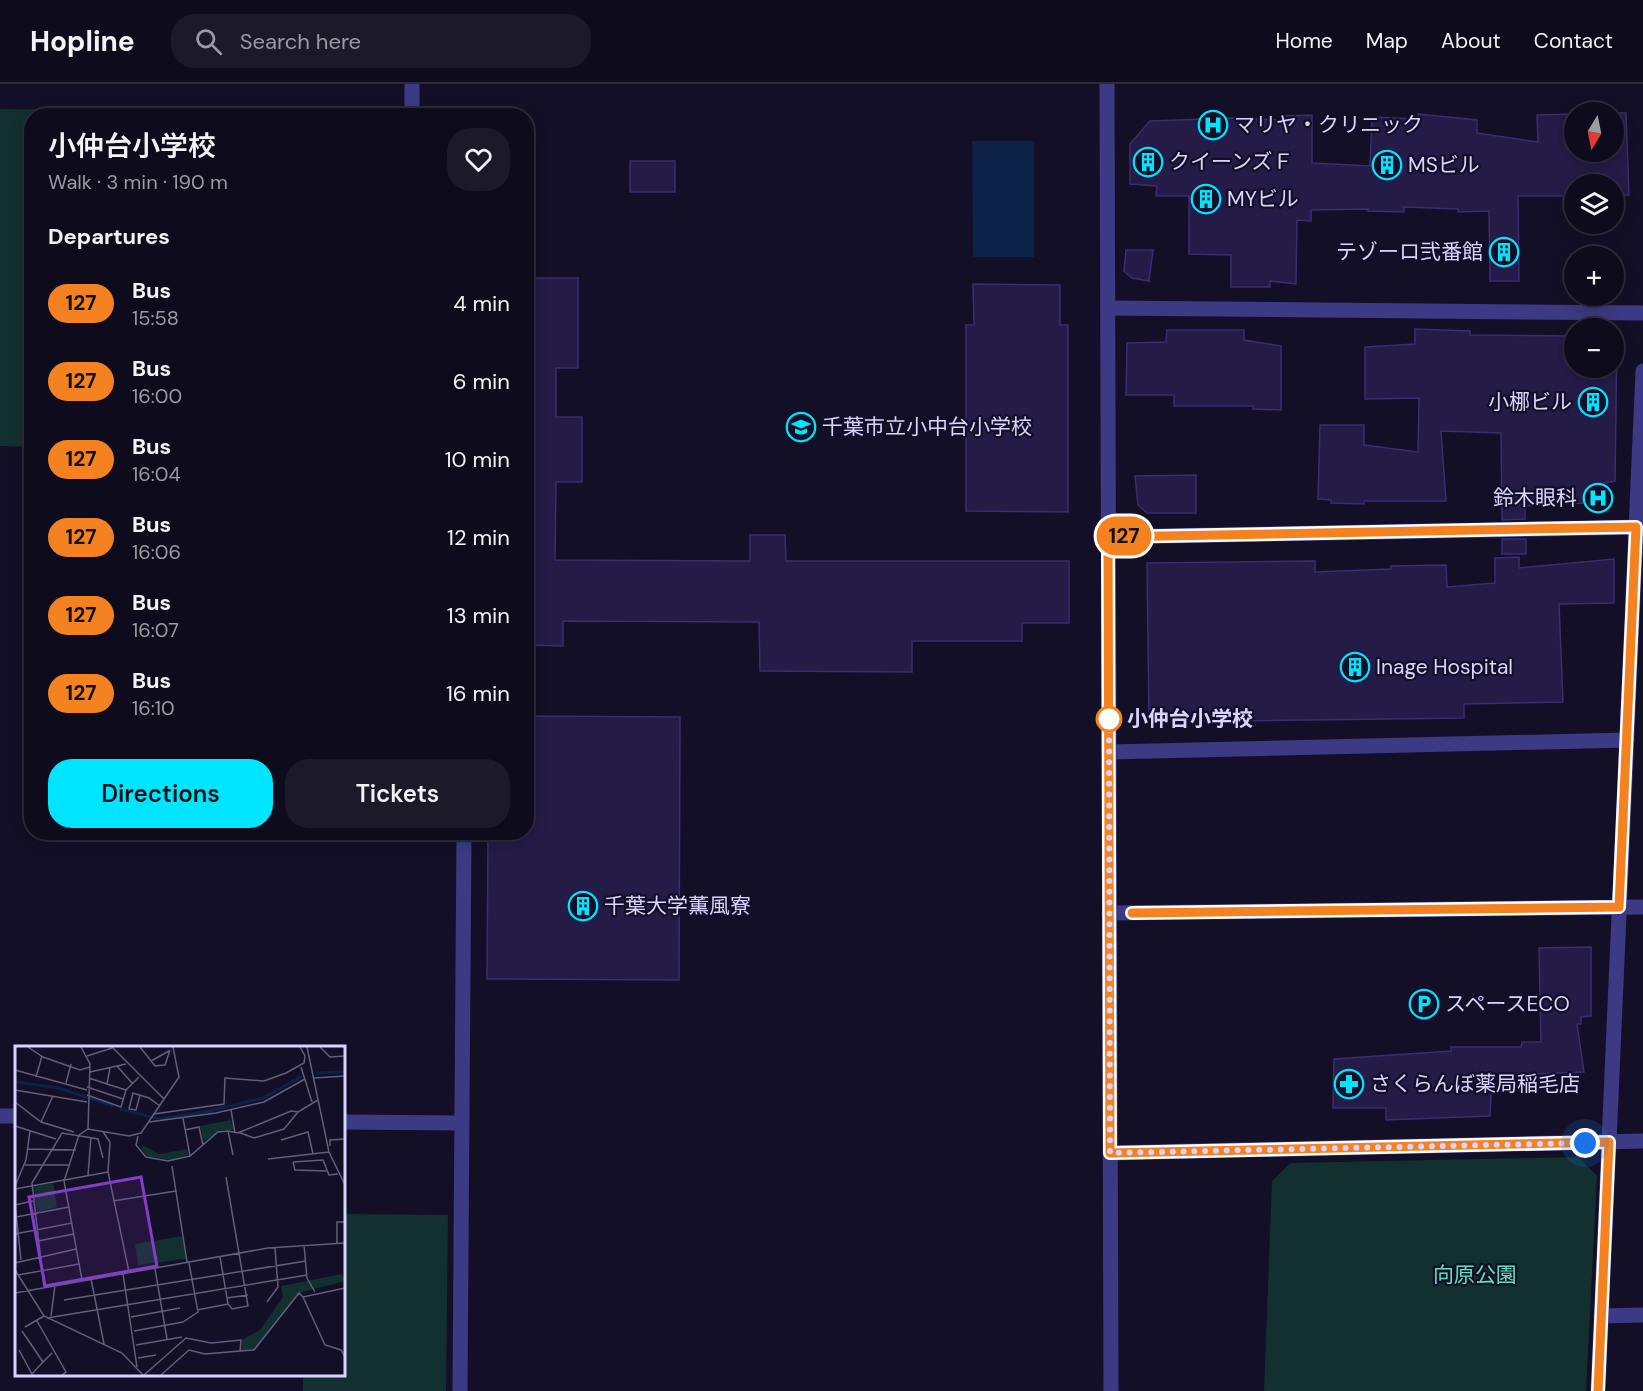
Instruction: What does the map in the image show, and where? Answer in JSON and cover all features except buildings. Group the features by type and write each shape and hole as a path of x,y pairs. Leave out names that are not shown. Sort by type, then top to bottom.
{"street":[{"path":"412,84 412,108"},
{"path":"1107,84 1111,1391"},
{"path":"1108,308 1643,313"},
{"path":"1598,1391 1627,740 1640,527 1643,371"},
{"path":"1108,537 1640,527"},
{"path":"1109,752 1627,740"},
{"path":"460,1391 464,840"},
{"path":"1109,913 1643,907"},
{"path":"345,1122 461,1124"},
{"path":"1110,1153 1643,1142"},
{"path":"1602,1316 1643,1315"}],"green space":[{"path":"0,109 24,109 24,447 0,446"},
{"name":"向原公園","path":"1579,1157 1597,1176 1586,1391 1264,1391 1272,1181 1290,1163"},
{"path":"345,1214 448,1215 446,1391 303,1391 303,1376 345,1376"}],"water":[{"path":"972,141 1034,141 1034,257 973,257"}],"bus line":[{"name":"127","path":"1132,913 1619,907 1636,527 1108,537 1110,1153 1609,1142 1598,1391"}],"place":[{"name":"マリヤ・クリニック","path":"1213,125"},
{"name":"クイーンズＦ","path":"1148,162"},
{"name":"MSビル","path":"1387,165"},
{"name":"MYビル","path":"1206,199"},
{"name":"テゾーロ弐番館","path":"1504,252"},
{"name":"小梛ビル","path":"1593,402"},
{"name":"千葉市立小中台小学校","path":"801,427"},
{"name":"鈴木眼科","path":"1598,498"},
{"name":"Inage Hospital","path":"1355,667"},
{"name":"小仲台小学校","path":"1109,719"},
{"name":"千葉大学薫風寮","path":"583,906"},
{"name":"スペースECO","path":"1424,1004"},
{"name":"さくらんぼ薬局稲毛店","path":"1349,1084"}],"route":[{"path":"1109,719 1110,1153 1585,1143"}]}
